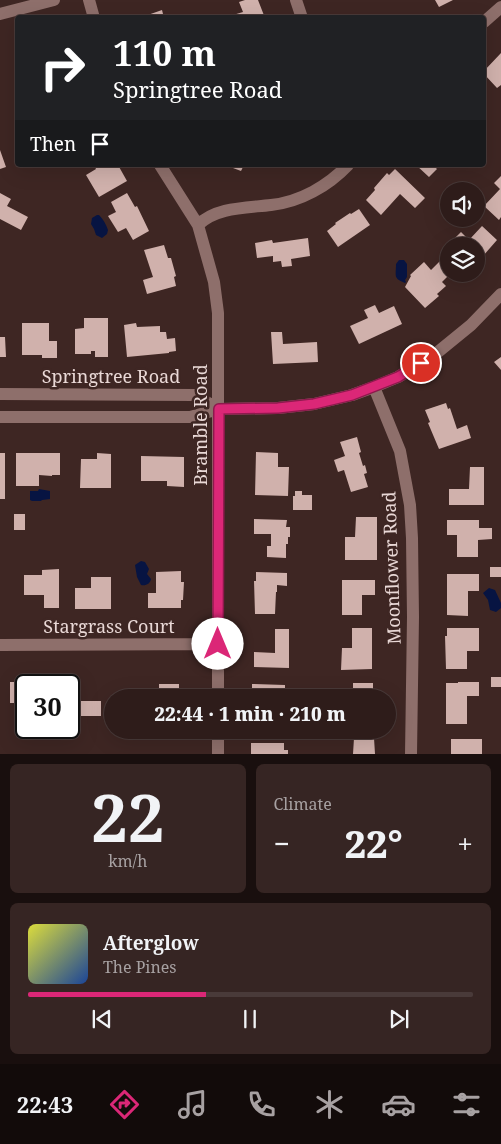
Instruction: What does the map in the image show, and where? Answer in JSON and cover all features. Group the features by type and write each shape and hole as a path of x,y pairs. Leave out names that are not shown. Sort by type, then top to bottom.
{"street":[{"path":"0,14 54,0"},
{"path":"89,0 93,15"},
{"path":"296,0 301,15"},
{"path":"486,20 501,7"},
{"name":"Bramble Road","path":"161,167 198,225 214,282 218,313 218,689"},
{"path":"198,225 209,217 234,209 277,204 309,194 328,183 346,167"},
{"path":"0,417 190,417 219,409 278,408 314,404 352,395 398,377 433,356 471,325 501,294"},
{"name":"Moonflower Road","path":"374,387 400,451 410,505 413,617 412,754"},
{"name":"Springtree Road","path":"0,394 194,395 219,409"},
{"name":"Stargrass Court","path":"0,645 218,644"},
{"path":"218,739 218,754"}],"shaded area":[{"path":"97,215 102,218 108,230 107,234 102,238 96,235 91,224 92,218"},
{"path":"399,260 404,260 407,264 405,283 396,276 396,264"},
{"path":"39,489 50,491 50,499 41,501 30,500 30,491 38,491"},
{"path":"141,561 145,562 149,569 147,574 151,579 145,585 141,585 137,577 135,565"},
{"path":"489,588 495,590 501,603 501,608 496,612 490,610 488,600 483,593"}],"building":[{"path":"258,0 264,15 233,15 243,12 239,2"},
{"path":"435,0 453,0 439,7"},
{"path":"162,10 163,15 148,15"},
{"path":"501,53 501,85 497,88 486,76 486,69"},
{"path":"0,150 6,167 0,169"},
{"path":"95,167 119,167 127,181 99,197 86,175 96,169"},
{"path":"230,167 243,167 241,171"},
{"path":"418,167 435,167 437,169 429,177"},
{"path":"395,169 425,198 415,208 400,194 381,215 366,200 387,173 389,175"},
{"path":"501,176 501,217 499,220 485,207 500,189 494,183"},
{"path":"0,193 11,199 7,206 28,217 21,230 0,219"},
{"path":"127,193 135,207 137,206 149,231 133,240 126,228 118,232 108,216 116,212 111,202"},
{"path":"359,209 370,225 338,247 327,231 335,223"},
{"path":"483,227 497,240 485,254 485,237 472,237"},
{"path":"461,232 466,237 456,237"},
{"path":"308,238 310,256 291,259 292,266 282,267 281,261 273,262 273,256 257,258 255,243 272,240 273,243"},
{"path":"164,245 168,258 171,258 176,276 174,277 176,286 147,294 143,280 153,277 144,250"},
{"path":"440,261 440,282 446,286 437,294 439,296 425,308 405,287 410,275 424,262 431,270"},
{"path":"375,305 379,313 394,306 402,324 359,344 350,326 368,318 364,310"},
{"path":"84,318 108,318 108,357 95,357 95,351 91,351 91,354 75,354 75,329 84,328"},
{"path":"22,323 49,323 49,341 57,341 57,358 42,358 42,355 22,355"},
{"path":"136,323 137,327 160,326 160,332 166,332 167,339 175,338 176,351 127,357 124,325"},
{"path":"271,332 282,332 283,344 317,342 318,362 273,364"},
{"path":"0,337 5,337 6,357 0,357"},
{"path":"501,357 501,370 494,362"},
{"path":"446,403 448,409 450,408 457,429 467,425 471,438 439,449 428,423 430,422 425,410"},
{"path":"357,437 361,452 359,453 367,473 364,474 368,487 351,492 344,470 338,472 334,460 345,456 340,442"},
{"path":"256,452 278,453 278,467 289,467 288,496 255,495"},
{"path":"0,453 5,453 5,499 0,499"},
{"path":"16,453 60,453 60,475 39,475 39,486 16,486"},
{"path":"97,453 111,454 111,488 80,488 81,459 97,459"},
{"path":"141,456 184,457 184,487 167,486 167,481 141,481"},
{"path":"470,467 484,467 484,505 449,505 449,489 469,489"},
{"path":"295,491 302,491 302,495 312,495 312,510 293,510"},
{"path":"14,514 25,514 25,530 14,530"},
{"path":"356,517 377,517 377,560 345,560 345,537 355,537"},
{"path":"254,519 287,520 286,527 290,527 290,537 288,537 288,544 286,544 286,558 267,557 267,546 271,546 271,534 254,534"},
{"path":"447,520 479,520 479,528 492,528 492,539 478,540 478,557 457,557 457,535 447,535"},
{"path":"490,567 501,567 501,577 490,577"},
{"path":"59,569 59,608 44,608 44,595 24,595 24,575 42,575 42,570"},
{"path":"181,571 181,582 184,582 181,608 148,608 148,593 156,593 156,572"},
{"path":"256,572 287,573 287,586 277,585 275,614 255,614 254,581 256,581"},
{"path":"447,574 479,574 479,591 468,591 468,616 447,615"},
{"path":"91,577 111,577 111,609 75,609 75,588 91,588"},
{"path":"342,580 375,580 375,595 362,595 362,615 342,615"},
{"path":"352,628 372,628 372,669 341,670 342,648 352,648"},
{"path":"447,628 479,628 479,651 467,651 467,669 446,669 445,636 447,636"},
{"path":"275,629 289,629 289,668 254,667 254,652 275,653"},
{"path":"491,677 501,677 501,687 491,687"},
{"path":"10,682 15,682 15,703 10,703"},
{"path":"479,682 479,696 467,696 467,724 446,724 446,683"},
{"path":"353,683 373,683 373,689 353,689"},
{"path":"159,684 179,684 179,689 159,689"},
{"path":"252,684 285,685 285,689 252,689"},
{"path":"80,701 101,701 101,716 80,716"},
{"path":"354,739 374,739 375,754 353,754"},
{"path":"451,739 482,739 482,754 451,754"},
{"path":"251,743 284,743 284,750 288,750 288,754 251,754"}],"route":[{"path":"218,644 219,409 278,408 314,404 352,395 398,377 421,363"}]}
